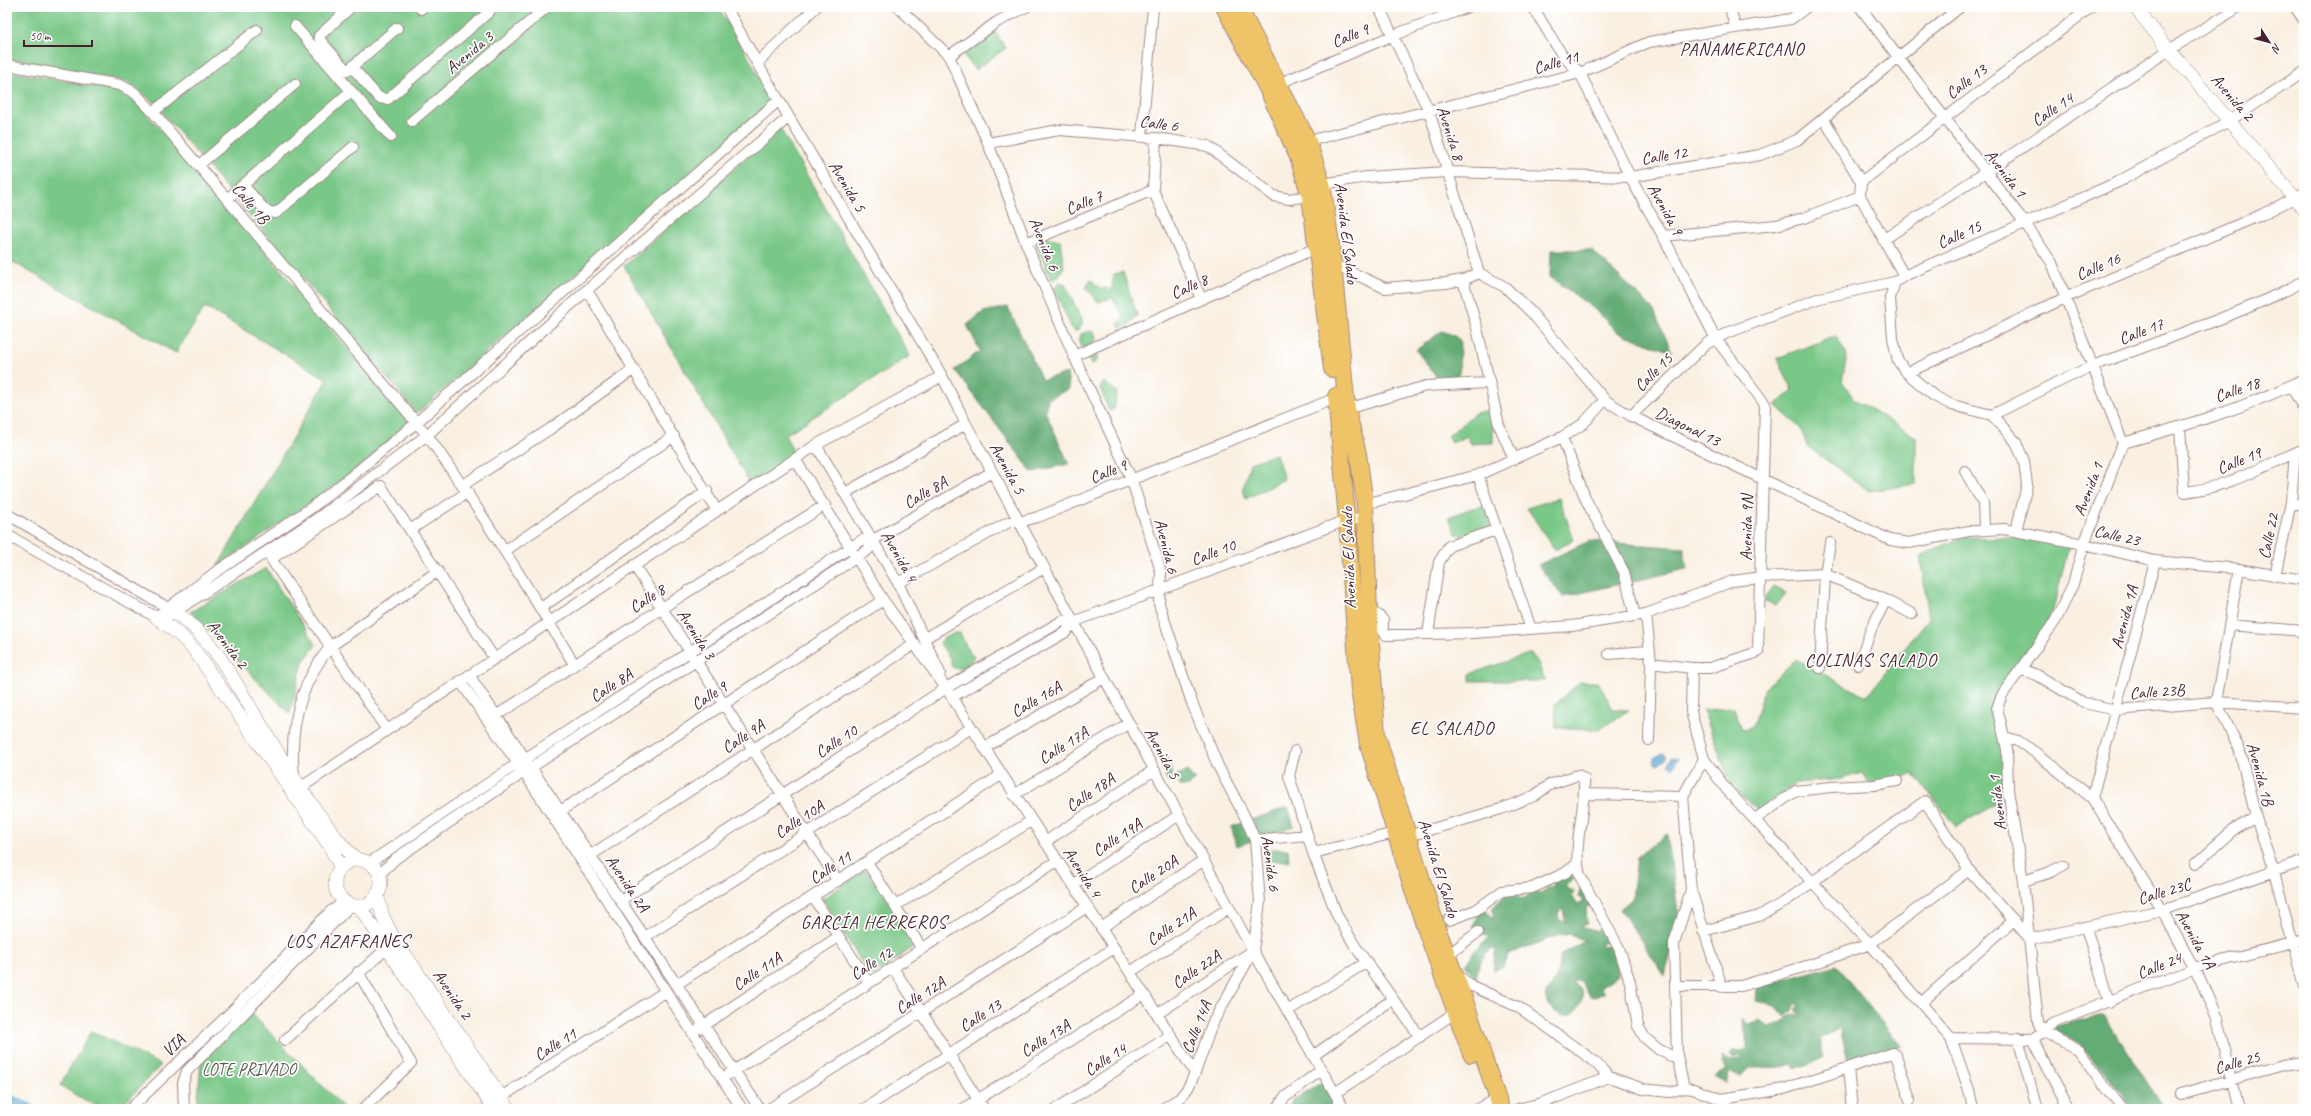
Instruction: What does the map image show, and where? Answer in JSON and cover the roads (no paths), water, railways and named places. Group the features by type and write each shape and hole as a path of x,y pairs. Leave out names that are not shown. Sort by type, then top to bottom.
{"main road":[{"name":"Avenida El Salado","path":"1224,7 1308,140 1322,184 1333,264 1347,409 1358,454 1366,511 1369,613 1377,736 1423,922 1489,1107"},
{"name":"Avenida El Salado","path":"1239,7 1273,86 1310,196 1318,247 1336,398 1347,520 1359,690 1368,744 1455,974 1489,1107"}],"street":[{"path":"351,7 319,36 320,40 346,72 351,91 391,137"},
{"path":"295,26 346,72 379,98 388,99 489,12 492,7"},
{"name":"Avenida 3","path":"412,121 547,7"},
{"name":"Avenida 5","path":"726,7 757,63 942,376 966,424 1073,622 1253,951"},
{"path":"757,63 816,7"},
{"name":"Avenida 6","path":"898,7 949,56 988,143 1026,243 1074,356 1131,478 1161,573 1159,604 1192,703 1218,766 1246,819 1255,840 1260,902 1253,951"},
{"path":"949,56 997,22 1026,7"},
{"path":"1142,136 1153,7"},
{"name":"Avenida 8","path":"1379,7 1394,35 1429,111 1479,273"},
{"name":"Calle 9","path":"1273,86 1394,35 1468,7"},
{"name":"Avenida 9","path":"1533,7 1562,55 1580,73 1630,177 1664,236 1716,339 1765,404"},
{"path":"1730,7 1735,28"},
{"name":"Calle 11","path":"1308,140 1580,73 1649,42 1791,19 1807,7"},
{"name":"Avenida 1","path":"1860,7 1985,173 2025,222 2052,263 2067,297 2123,443 2084,544 2073,584 2056,620 2002,695 1997,708 2005,737 2008,790 2023,880 2038,1022 2042,1031"},
{"name":"Calle 12","path":"1322,184 1367,177 1447,172 1630,177 1760,155 1797,140 1960,7"},
{"name":"Calle 13","path":"1860,182 2091,7"},
{"name":"Avenida 2","path":"2135,7 2169,50 2230,121 2300,195 2304,209"},
{"name":"Calle 14","path":"1883,240 2169,50 2239,7"},
{"path":"2295,7 2304,20"},
{"path":"346,72 397,28"},
{"path":"153,112 257,30"},
{"name":"Calle 1B","path":"7,65 120,85 135,93 153,112 426,435 466,489 506,550 574,664"},
{"name":"Calle 15","path":"1631,416 1706,344 1820,298 1895,282 1904,276 2118,182 2230,121 2304,72"},
{"path":"198,165 294,84"},
{"path":"227,198 351,91"},
{"path":"172,610 213,574 311,508 416,423 779,100"},
{"path":"159,619 312,523 426,435 587,290 789,117"},
{"path":"1824,118 1860,182 1860,196 1904,276"},
{"name":"Calle 6","path":"988,143 1059,130 1142,136 1208,146 1274,196 1289,199 1310,196"},
{"path":"1156,138 1153,190 1201,298"},
{"path":"243,185 266,211 276,213 353,147"},
{"name":"Calle 7","path":"1026,243 1153,190"},
{"name":"Calle 16","path":"1907,373 2067,297 2261,214 2300,195"},
{"path":"1664,236 1776,225 1804,218 1860,196"},
{"name":"Calle 8","path":"1074,356 1318,247"},
{"path":"1333,264 1385,288 1463,280 1479,273"},
{"name":"Diagonal 13","path":"1479,273 1504,287 1531,312 1605,400 1631,416 1890,540 1901,543"},
{"path":"1463,280 1477,328 1498,425 1514,459"},
{"name":"Calle 17","path":"1992,416 2093,366 2224,316 2288,290 2304,281"},
{"path":"1895,282 1890,298 1893,338 1898,361 1907,373 1934,396 1952,405 1992,416 2016,442 2024,461 2027,485 2016,531"},
{"path":"587,290 717,511"},
{"path":"410,530 634,369"},
{"path":"438,571 331,646 307,680 293,726 292,756 297,783 387,730 816,445 942,376"},
{"name":"Calle 18","path":"2123,443 2180,427 2254,401 2304,379"},
{"path":"1347,409 1426,386 1488,383"},
{"path":"2291,386 2304,409"},
{"name":"Calle 9","path":"898,583 1009,522 1019,522 1038,517 1131,478 1336,398"},
{"path":"1366,511 1478,475 1562,437 1583,424 1605,400"},
{"name":"Avenida 9N","path":"1692,668 1710,668 1758,652 1762,577 1765,404"},
{"path":"845,493 966,424"},
{"name":"Calle 19","path":"2180,427 2184,492 2206,490 2232,482 2300,451"},
{"path":"506,550 674,436"},
{"path":"1562,437 1586,500 1624,572 1635,616"},
{"name":"Avenida 4","path":"816,445 898,583 925,638 946,688"},
{"name":"Calle 22","path":"2275,576 2300,451"},
{"name":"Avenida 4","path":"795,459 883,600 913,645 952,697 1044,842 1196,1073"},
{"path":"1965,470 1983,503 1984,529"},
{"name":"Calle 8A","path":"379,875 395,858 525,765 862,540 873,540 992,472"},
{"path":"1478,475 1496,530 1518,587 1531,629"},
{"path":"387,730 271,559 381,486 494,658"},
{"path":"541,608 706,491"},
{"name":"Calle 22","path":"2291,502 2304,506"},
{"name":"Calle 8","path":"488,721 574,664 825,505"},
{"name":"Calle 10","path":"621,900 783,796 946,688 1062,622 1073,622 1160,588 1347,520 1366,511"},
{"name":"Avenida 2","path":"7,514 172,610 204,638 224,665 297,783 348,852 364,862"},
{"name":"Calle 23","path":"1901,543 1984,529 2016,531 2155,560 2239,569 2304,580"},
{"path":"1428,634 1439,562 1444,552 1449,546 1496,530"},
{"name":"Avenida 2","path":"7,535 159,619 195,651 329,845 341,868"},
{"name":"Calle 8A","path":"364,862 697,662 868,550 873,540"},
{"path":"1820,668 1825,574 1830,543"},
{"name":"Avenida 1A","path":"2092,798 2155,560"},
{"name":"Avenida 3","path":"634,565 838,881"},
{"path":"925,638 1044,568"},
{"path":"2216,702 2239,569"},
{"path":"1369,613 1378,615 1383,620 1383,631 1386,635 1472,633 1572,626 1646,614 1733,581 1762,577 1825,574 1886,600 1912,614"},
{"name":"Calle 9","path":"553,816 883,600"},
{"path":"1858,665 1872,627 1886,600"},
{"path":"1646,614 1648,651 1651,663 1649,740"},
{"name":"Calle 10","path":"952,697 1066,632 1073,622"},
{"path":"2229,625 2304,631"},
{"name":"Calle 9A","path":"591,855 913,645"},
{"path":"1609,654 1648,651"},
{"path":"1651,663 1692,668 1691,712 1704,759 1728,790 1870,944 1922,1002 1951,1038 1969,1090 1973,1109"},
{"name":"Calle 23B","path":"2021,669 2037,675 2084,703 2116,710 2216,702 2304,708"},
{"name":"Avenida 2A","path":"469,675 497,715 553,816 742,1109"},
{"name":"Calle 16A","path":"984,748 1104,678"},
{"name":"Avenida 2A","path":"460,681 488,721 562,811 760,1109"},
{"name":"Avenida 1B","path":"2216,702 2239,748 2256,817 2274,872 2294,942 2304,986"},
{"name":"Calle 17A","path":"1014,795 1128,723"},
{"name":"Calle 10A","path":"645,936 971,728"},
{"name":"Avenida 1A","path":"2005,737 2018,741 2036,753 2092,798 2162,910 2194,968 2217,1019 2233,1079 2238,1109"},
{"path":"1295,751 1289,776 1307,836 1336,915 1420,1037"},
{"path":"1704,759 1683,796 1691,890 1722,987"},
{"name":"Calle 18A","path":"1044,842 1154,770"},
{"name":"Calle 11","path":"677,984 1001,775"},
{"path":"1313,853 1402,835 1502,809 1534,796 1551,784 1578,775 1584,779 1585,794 1577,864 1580,876 1618,948 1630,982 1638,1026 1645,1038 1658,1049 1671,1056 1677,1056"},
{"path":"1755,819 1796,791 1831,787 1874,785 1897,781"},
{"path":"1585,794 1683,796"},
{"path":"1703,931 1759,916 1783,903 1925,801 1969,870 2030,939"},
{"name":"Calle 19A","path":"1073,885 1179,815"},
{"path":"2195,864 2232,830 2256,817"},
{"path":"895,906 1031,821"},
{"path":"1255,840 1307,836"},
{"name":"Calle 20A","path":"1101,928 1204,860"},
{"path":"184,1109 183,1083 187,1070 235,1014 330,911 352,904 373,900 380,888 379,875 364,862 352,861 341,868 336,874 336,890 352,904"},
{"name":"Calle 12","path":"723,1078 1057,861"},
{"name":"Calle 23C","path":"2030,939 2086,928 2162,910 2304,861"},
{"path":"866,862 922,949"},
{"path":"1449,920 1476,910 1502,891 1532,888 1565,873 1577,864"},
{"path":"2023,880 2048,873 2064,865"},
{"path":"1676,986 1741,986 1813,964 1870,944 1969,870"},
{"path":"1684,1088 1677,1056 1674,943 1691,890"},
{"name":"Avenida 2","path":"377,894 383,917 392,935 509,1109"},
{"path":"813,897 838,937 870,983"},
{"name":"Avenida 2","path":"352,904 387,948 494,1109"},
{"name":"Calle 12A","path":"769,1109 1087,907"},
{"name":"Calle 21A","path":"1130,972 1230,908"},
{"path":"1922,1002 2014,920"},
{"path":"2086,928 2109,1002"},
{"path":"1448,955 1478,932"},
{"name":"Calle 11A","path":"692,1032 838,937"},
{"name":"Calle 24","path":"2033,1039 2053,1023 2194,968 2304,940"},
{"path":"285,1040 358,972 387,948"},
{"name":"Calle 13","path":"864,1109 1114,948"},
{"path":"1253,951 1344,1109"},
{"name":"Calle 22A","path":"1157,1014 1253,951"},
{"name":"Calle 14A","path":"1162,1109 1180,1098 1188,1088 1196,1073 1212,1024 1253,951"},
{"path":"1287,1011 1367,962"},
{"path":"893,968 984,1109"},
{"path":"358,972 411,1063 363,1109"},
{"path":"1455,974 1474,987 1518,1007 1594,1061 1609,1077 1643,1089 1670,1092 1684,1088 1693,1089 1721,1099 1784,1089 1893,1053 1896,1055 1910,1100"},
{"name":"Calle 11","path":"501,1098 666,991"},
{"name":"Calle 13A","path":"963,1109 1144,994"},
{"path":"1313,1056 1393,999"},
{"path":"1335,1093 1456,1012"},
{"name":"VIA","path":"130,1109 235,1014"},
{"path":"2042,1031 2077,1049 2122,1109"},
{"name":"Calle 14","path":"1056,1109 1171,1035"},
{"path":"1951,1038 2033,1039 2069,1109"},
{"path":"2018,1038 2037,1109"},
{"name":"Calle 25","path":"2180,1094 2283,1066 2304,1062"},
{"path":"1848,1068 1852,1109"},
{"path":"1277,1109 1284,1098 1321,1070"},
{"path":"1518,1109 1542,1103 1609,1077"},
{"path":"1721,1099 1729,1109"}],"water":[{"path":"1663,753 1666,755 1666,759 1658,765 1655,764 1653,761 1654,758"},
{"path":"1671,757 1678,758 1673,768 1668,765"}],"waterway":[{"path":"7,1098 31,1109"}],"district":[{"name":"PANAMERICANO","path":"1742,49"},
{"name":"COLINAS SALADO","path":"1871,660"},
{"name":"EL SALADO","path":"1452,728"},
{"name":"GARCÍA HERREROS","path":"874,922"},
{"name":"LOS AZAFRANES","path":"348,941"}],"park label":[{"name":"LOTE PRIVADO","path":"249,1069"}]}
